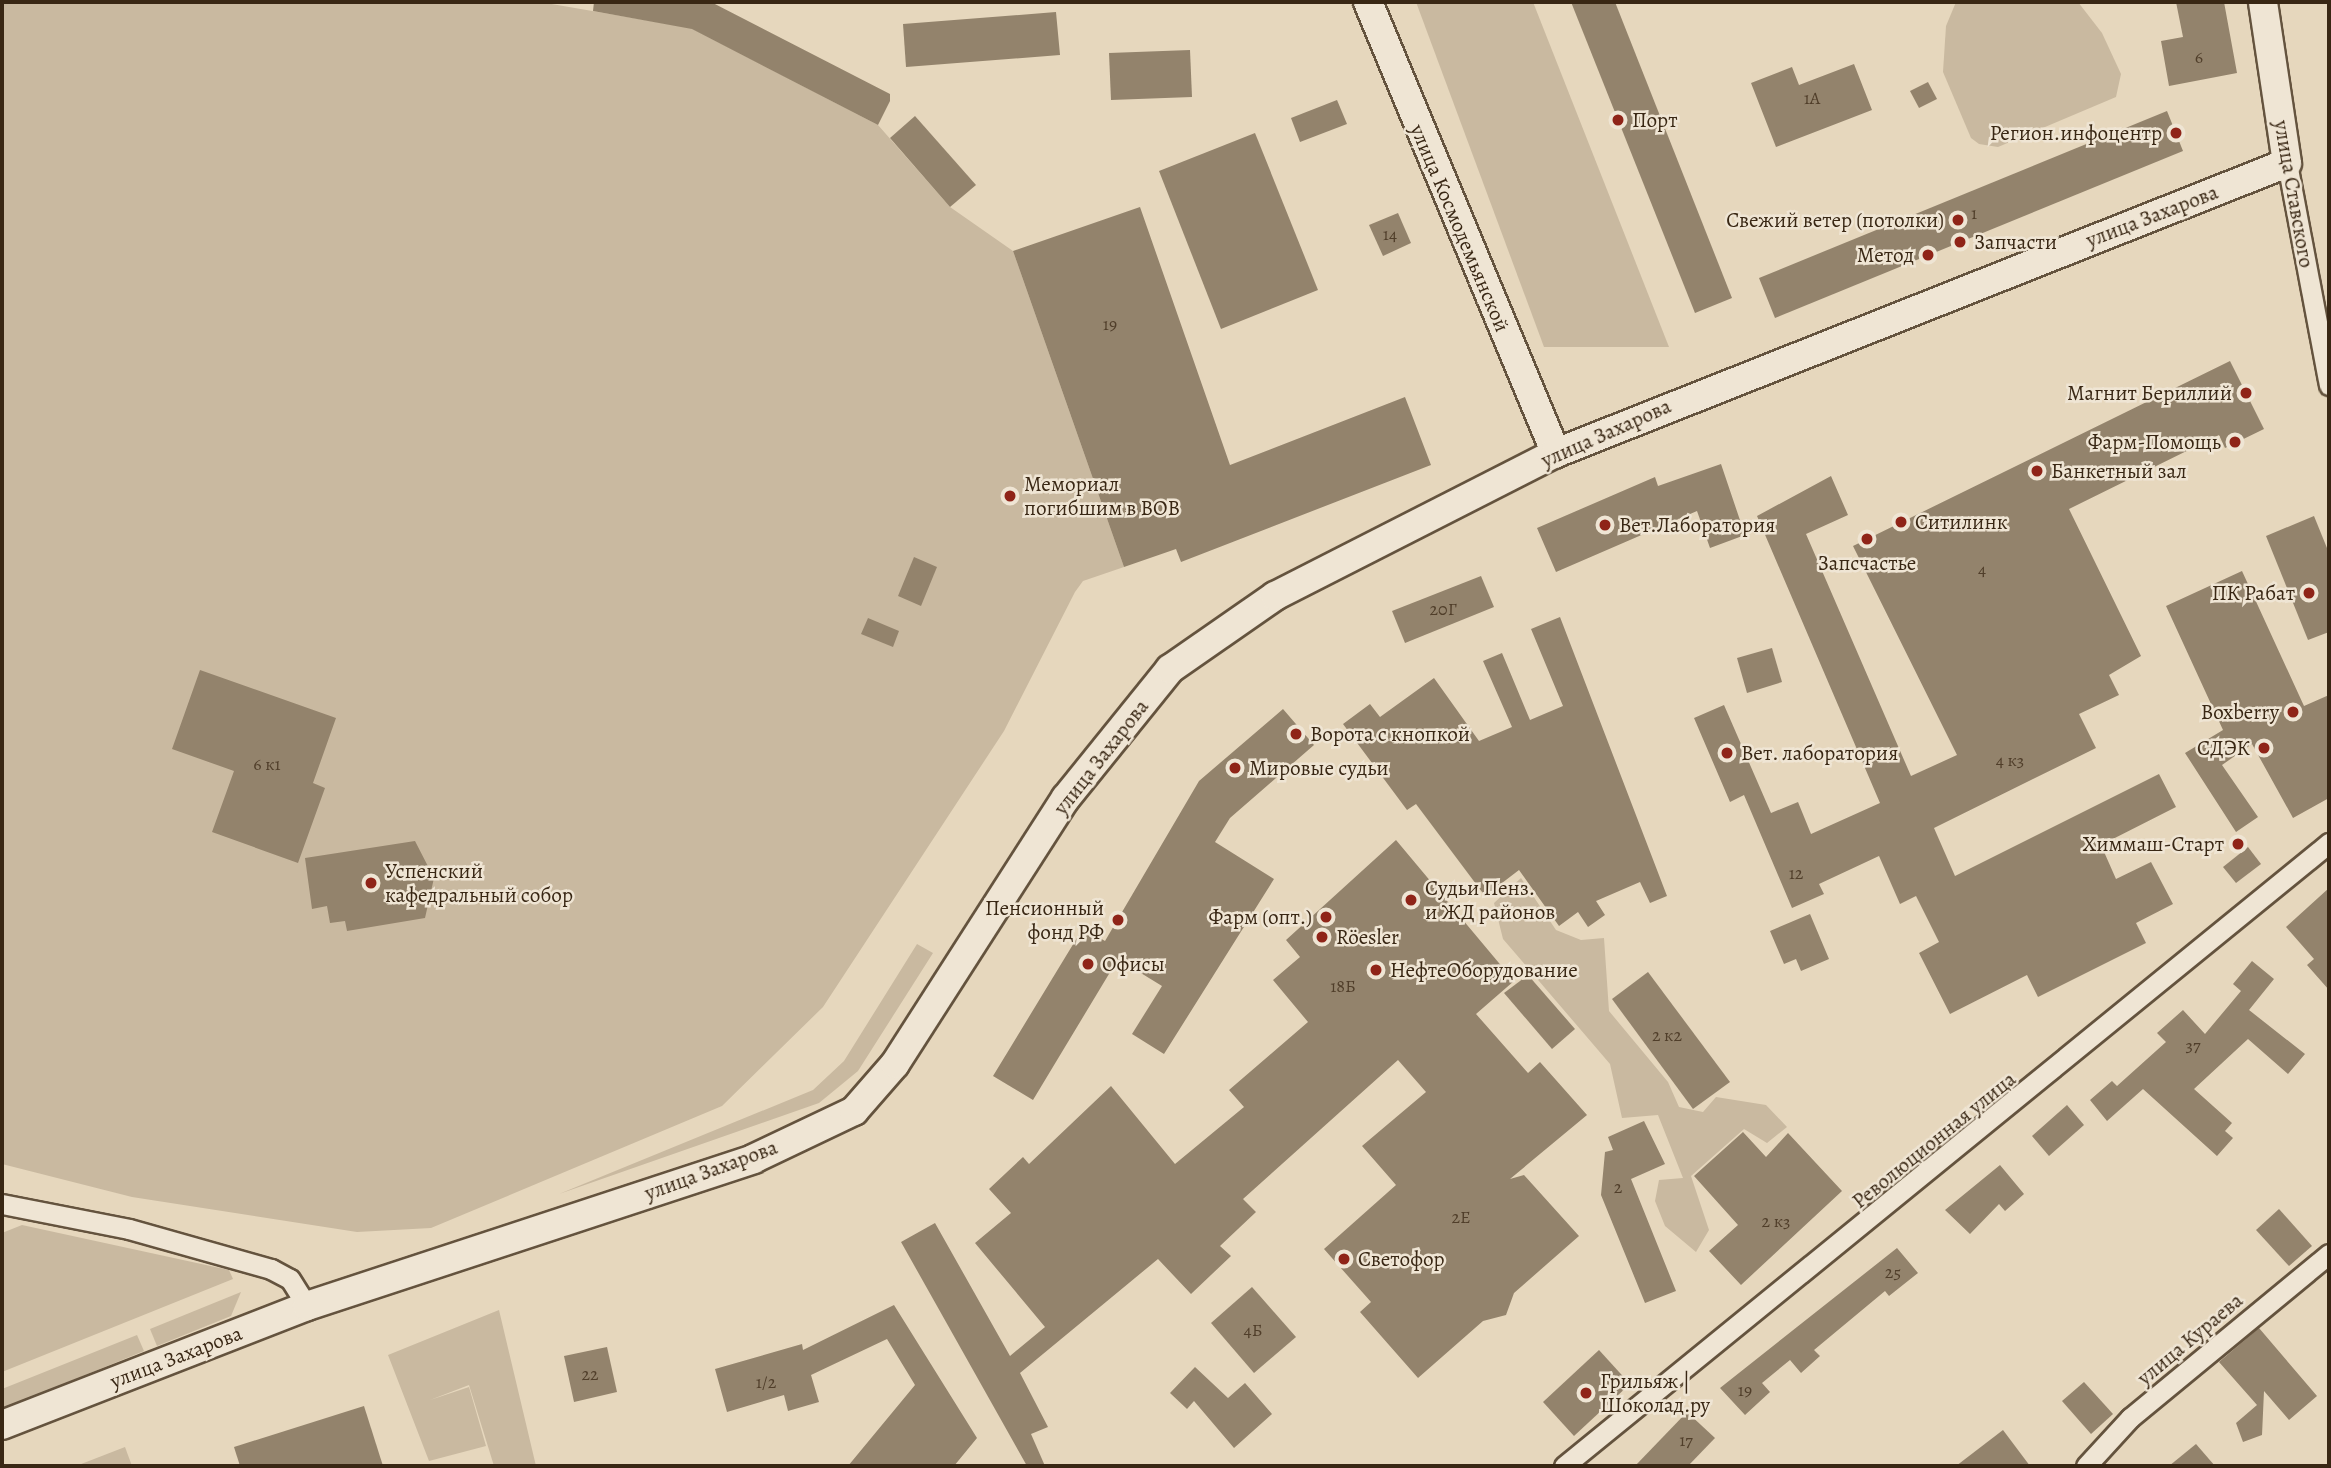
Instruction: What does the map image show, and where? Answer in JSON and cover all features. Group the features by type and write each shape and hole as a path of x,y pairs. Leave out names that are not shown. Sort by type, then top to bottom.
{"main road":[{"name":"улица Космодемьянской","path":"1368,2 1556,453"},
{"name":"улица Ставского","path":"2263,2 2287,163"},
{"name":"улица Захарова","path":"2,1425 307,1306 753,1159 854,1111 895,1064 1066,799 1170,670 1275,596 1556,453 2287,163"}],"street":[{"name":"улица Ставского","path":"2287,163 2329,385"},
{"name":"Революционная улица","path":"1564,1466 2329,843"},
{"path":"2,1203 129,1229 271,1269 289,1279 307,1306"},
{"name":"улица Кураева","path":"2085,1466 2130,1418 2329,1254"}],"shaded area":[{"path":"2,2 540,2 691,28 878,125 950,207 1013,251 1124,567 1083,581 1004,731 823,1007 722,1106 431,1228 357,1232 132,1197 2,1164"},
{"path":"1416,2 1533,2 1669,347 1544,347"},
{"path":"1956,2 2078,2 2102,33 2121,74 2116,97 1998,147 1979,144 1971,138 1943,72 1946,26"},
{"path":"1521,878 1556,930 1581,940 1604,938 1609,1011 1668,1082 1679,1107 1703,1112 1716,1097 1766,1105 1787,1127 1767,1143 1744,1129 1691,1176 1709,1230 1696,1252 1665,1226 1655,1201 1659,1180 1683,1178 1658,1115 1622,1118 1610,1064 1503,939 1494,903"},
{"path":"917,944 933,953 858,1071 819,1103 559,1194 813,1090 844,1061"},
{"path":"22,1225 229,1270 233,1279 2,1372 2,1233"},
{"path":"241,1292 231,1316 157,1346 150,1329"},
{"path":"499,1310 536,1466 494,1466 469,1385 430,1400 469,1387 486,1446 429,1461 388,1355"},
{"path":"137,1335 144,1351 2,1409 2,1389"},
{"path":"125,1447 132,1466 76,1466"}],"building":[{"path":"594,2 711,2 890,94 890,101 878,125 692,29 593,11"},
{"path":"1571,2 1615,2 1732,298 1695,313"},
{"path":"2176,2 2224,2 2237,73 2169,86 2161,41 2183,37"},
{"path":"1056,12 1060,55 906,67 903,24"},
{"path":"1190,50 1192,97 1111,100 1109,53"},
{"path":"1854,64 1872,110 1776,147 1751,83 1792,67 1799,85"},
{"path":"1928,82 1937,99 1919,108 1910,91"},
{"path":"1337,100 1347,124 1300,142 1291,118"},
{"path":"2167,111 2183,151 1775,318 1759,278"},
{"path":"915,116 976,185 950,207 890,138"},
{"path":"1255,133 1318,290 1221,329 1159,171"},
{"path":"1140,207 1230,465 1405,397 1431,465 1181,562 1176,549 1124,567 1013,251"},
{"path":"1398,213 1411,243 1383,256 1369,225"},
{"path":"2230,361 2264,429 2225,448 2219,435 2069,509 2141,656 2109,675 2119,695 2079,714 2096,748 1934,828 1955,876 2159,774 2176,807 2101,845 2116,879 2151,862 2173,904 2136,923 2146,943 2038,997 2027,975 1950,1014 1919,953 1939,942 1916,896 1900,904 1879,856 1819,884 1824,894 1792,908 1744,795 1730,802 1694,718 1724,705 1771,813 1798,802 1811,834 1880,803 1757,516 1831,476 1848,515 1806,534 1911,776 1957,755 1853,546"},
{"name":"Вет.Лаборатория","path":"1721,464 1745,535 1710,548 1697,511 1556,572 1537,528 1655,477 1658,486"},
{"name":"ПК Рабат","path":"2314,516 2329,553 2329,632 2308,640 2266,536"},
{"path":"914,557 937,567 921,606 898,596"},
{"path":"2242,571 2304,706 2329,695 2329,798 2293,818 2252,744 2222,765 2258,817 2236,832 2185,753 2223,730 2166,606"},
{"path":"1481,576 1494,607 1405,643 1392,611"},
{"path":"1560,617 1667,896 1650,903 1640,882 1596,901 1605,915 1588,927 1578,912 1559,926 1519,870 1485,896 1416,804 1407,810 1343,724 1370,704 1380,717 1434,678 1479,741 1512,727 1483,661 1502,653 1530,720 1563,706 1531,629"},
{"path":"868,618 899,631 893,647 861,634"},
{"path":"1772,648 1782,682 1747,693 1737,658"},
{"path":"200,670 336,718 313,783 325,788 298,863 212,832 234,771 172,749"},
{"path":"1283,709 1314,745 1230,818 1215,842 1274,879 1164,1054 1132,1034 1162,986 1118,959 1033,1100 993,1076 1083,928 1105,941 1199,781"},
{"path":"1396,840 1514,981 1476,1014 1528,1073 1540,1062 1587,1115 1510,1179 1524,1175 1579,1236 1514,1293 1506,1315 1483,1321 1418,1378 1360,1312 1371,1302 1324,1249 1396,1185 1362,1146 1426,1092 1398,1060 1243,1199 1256,1212 1220,1246 1231,1256 1191,1294 1158,1259 1020,1373 1048,1427 1031,1434 1045,1466 1027,1466 901,1242 935,1223 1010,1356 1045,1327 975,1243 1011,1213 989,1189 1023,1157 1029,1164 1111,1086 1175,1164 1244,1107 1229,1090 1308,1022 1273,980 1300,957 1286,940"},
{"name":"Успенский кафедральный собор","path":"415,841 434,878 425,918 347,931 345,921 330,923 327,906 312,909 305,858"},
{"name":"Химмаш-Старт","path":"2248,847 2261,864 2236,883 2223,867"},
{"path":"2329,888 2329,990 2307,965 2314,959 2286,927"},
{"path":"1810,914 1829,959 1801,971 1796,959 1784,964 1770,931"},
{"path":"2252,961 2274,979 2249,1010 2305,1054 2288,1074 2248,1039 2194,1089 2232,1123 2225,1131 2233,1138 2217,1156 2143,1089 2107,1121 2090,1100 2112,1081 2117,1086 2166,1042 2157,1033 2183,1010 2205,1034 2241,991 2233,984"},
{"path":"1648,972 1730,1082 1693,1109 1612,999"},
{"path":"1528,975 1575,1029 1552,1049 1504,993"},
{"path":"2067,1105 2084,1125 2049,1156 2032,1136"},
{"path":"1644,1121 1665,1164 1631,1179 1676,1291 1645,1303 1601,1195 1605,1152 1613,1150 1608,1137"},
{"path":"1743,1132 1766,1157 1788,1133 1842,1191 1741,1285 1709,1251 1738,1225 1694,1176"},
{"path":"2000,1165 2024,1194 2005,1211 1999,1204 1970,1234 1945,1210"},
{"path":"2279,1209 2312,1246 2289,1266 2256,1230"},
{"path":"1897,1248 1918,1273 1889,1296 1885,1291 1814,1350 1820,1356 1801,1373 1790,1360 1762,1383 1770,1392 1745,1415 1720,1388"},
{"path":"1252,1287 1296,1337 1254,1373 1211,1323"},
{"path":"894,1305 977,1438 954,1466 848,1466 915,1385 887,1339 811,1375 819,1402 788,1411 784,1395 727,1412 715,1369 802,1344 803,1350"},
{"path":"2259,1328 2317,1396 2289,1420 2264,1391 2262,1435 2243,1442 2236,1423 2257,1405 2219,1362"},
{"path":"607,1347 617,1392 574,1402 564,1356"},
{"name":"Грильяж | Шоколад.ру","path":"1599,1350 1630,1384 1574,1436 1543,1402"},
{"path":"1195,1367 1228,1398 1245,1383 1272,1414 1234,1448 1194,1401 1187,1409 1170,1393"},
{"path":"2084,1382 2113,1414 2091,1434 2062,1401"},
{"path":"364,1406 383,1466 240,1466 234,1447"},
{"path":"1687,1412 1715,1438 1688,1466 1635,1466"},
{"path":"2003,1430 2030,1466 1956,1466"},
{"path":"2196,1444 2215,1466 2169,1466"}],"place":[{"name":"Порт","path":"1618,120"},
{"name":"Регион.инфоцентр","path":"2176,133"},
{"name":"Свежий ветер (потолки)","path":"1958,220"},
{"name":"Запчасти","path":"1960,242"},
{"name":"Метод","path":"1928,255"},
{"name":"Магнит Бериллий","path":"2246,393"},
{"name":"Фарм-Помощь","path":"2235,442"},
{"name":"Банкетный зал","path":"2037,471"},
{"name":"Мемориал погибшим в ВОВ","path":"1010,496"},
{"name":"Ситилинк","path":"1901,522"},
{"name":"Вет.Лаборатория","path":"1605,525"},
{"name":"Запсчастье","path":"1867,539"},
{"name":"ПК Рабат","path":"2309,593"},
{"name":"Boxberry","path":"2293,712"},
{"name":"Ворота с кнопкой","path":"1296,734"},
{"name":"СДЭК","path":"2264,748"},
{"name":"Вет. лаборатория","path":"1727,753"},
{"name":"Мировые судьи","path":"1235,768"},
{"name":"Химмаш-Старт","path":"2238,844"},
{"name":"Успенский кафедральный собор","path":"371,883"},
{"name":"Судьи Пенз. и ЖД районов","path":"1411,900"},
{"name":"Фарм (опт.)","path":"1326,917"},
{"name":"Пенсионный фонд РФ","path":"1118,920"},
{"name":"Röesler","path":"1322,937"},
{"name":"Офисы","path":"1088,964"},
{"name":"НефтеОборудование","path":"1376,970"},
{"name":"Светофор","path":"1344,1259"},
{"name":"Грильяж | Шоколад.ру","path":"1586,1393"}]}
